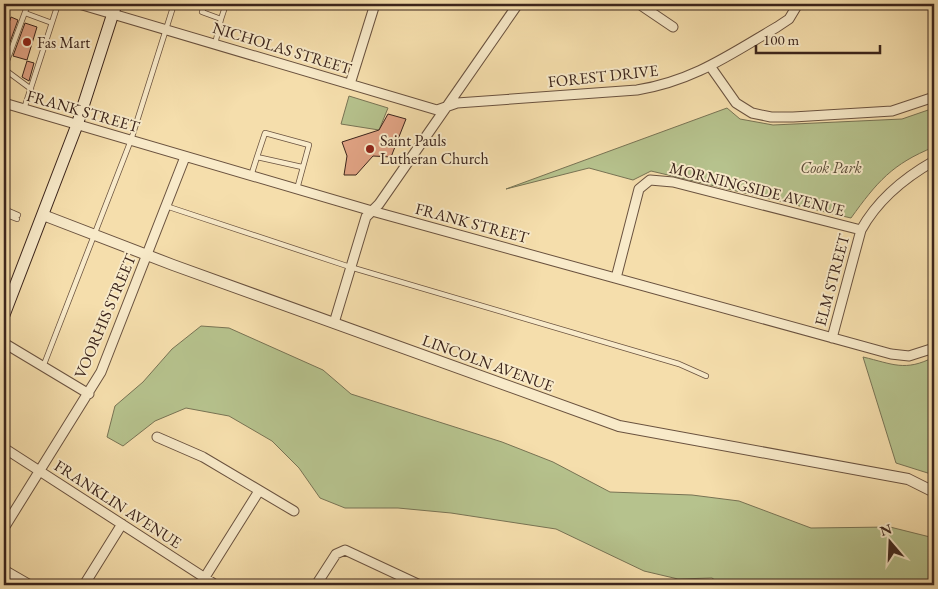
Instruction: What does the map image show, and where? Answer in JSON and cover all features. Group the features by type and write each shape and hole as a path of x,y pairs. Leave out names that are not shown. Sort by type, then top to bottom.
{"main road":[{"path":"4,311 77,125 114,9"}],"street":[{"name":"NICHOLAS STREET","path":"79,4 114,9 166,30 436,110 447,107"},
{"path":"350,84 375,4"},
{"path":"334,323 362,225 366,217 379,204 518,4"},
{"path":"639,4 673,27"},
{"name":"FOREST DRIVE","path":"447,107 457,103 637,90 685,79 789,19 798,4"},
{"path":"710,66 736,103 752,113 771,117 793,118 892,111 934,97"},
{"name":"FRANK STREET","path":"4,103 372,211 832,338 900,355 924,353 934,348"},
{"name":"VOORHIS STREET","path":"4,528 101,372 185,157"},
{"name":"MORNINGSIDE AVENUE","path":"616,278 639,189 650,180 673,182 861,230 874,209 885,197 914,173 934,161"},
{"name":"LINCOLN AVENUE","path":"43,214 147,255 619,426 908,479 934,492"},
{"name":"ELM STREET","path":"832,338 861,230"},
{"path":"4,343 88,394"},
{"path":"157,437 204,457 294,511"},
{"name":"FRANKLIN AVENUE","path":"4,448 122,524 202,581 216,585"},
{"path":"202,581 259,490"},
{"path":"84,585 122,524"},
{"path":"316,585 336,554 349,551 420,585"},
{"path":"4,570 30,585"}],"lane":[{"path":"28,4 4,69 31,89"},
{"path":"24,109 58,4"},
{"path":"43,367 131,140 174,4"},
{"path":"205,4 202,12 222,19"},
{"path":"215,44 226,4"},
{"path":"25,13 52,23"},
{"path":"251,176 266,133 309,145 296,189"},
{"path":"257,157 302,167"},
{"path":"166,206 350,267 678,364 706,376"},
{"path":"4,209 17,217 4,214"}],"path":[{"path":"4,13 7,4"}],"green space":[{"path":"349,96 388,108 379,130 341,124"},
{"name":"Cook Park","path":"727,108 740,119 773,125 902,119 934,108 934,147 907,160 886,175 851,218 651,171 633,180 589,168 506,189"},
{"path":"201,326 229,328 323,370 351,394 502,442 553,462 610,492 692,495 739,501 811,528 890,527 934,538 934,585 722,585 712,578 678,579 644,571 556,529 451,513 398,508 345,508 320,498 299,468 272,441 229,416 186,408 155,421 123,446 107,437 115,406 143,382 172,349"},
{"path":"863,357 891,364 907,365 924,362 934,357 934,475 896,463"}],"building":[{"path":"11,17 18,20 6,53 4,38"},
{"name":"Fas Mart","path":"25,23 37,27 27,60 13,56"},
{"path":"27,61 34,63 29,81 22,77"},
{"name":"Saint Pauls Lutheran Church","path":"388,114 406,119 391,157 373,156 356,175 344,175 347,156 342,142 379,130"}],"place":[{"name":"Fas Mart","path":"27,42"},
{"name":"Saint Pauls Lutheran Church","path":"370,149"}]}
